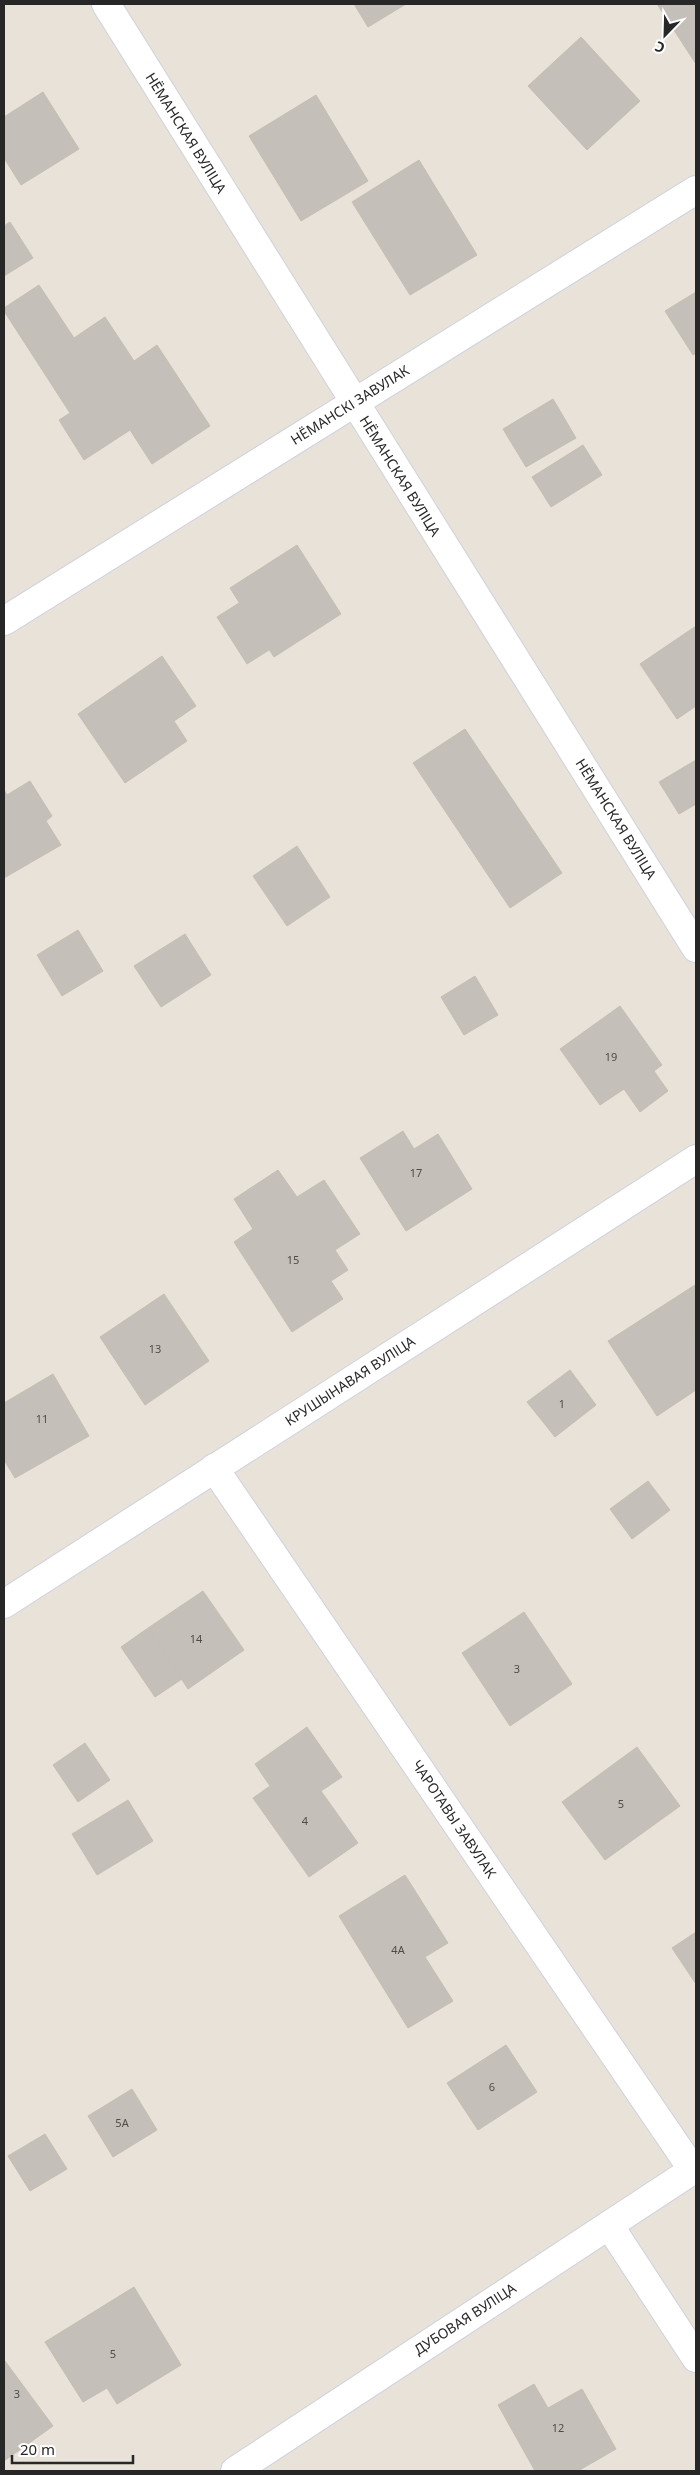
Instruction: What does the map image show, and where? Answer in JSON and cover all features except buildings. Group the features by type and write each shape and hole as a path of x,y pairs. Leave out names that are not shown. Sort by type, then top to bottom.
{"street":[{"name":"НЁМАНСКАЯ ВУЛІЦА","path":"106,4 696,948"},
{"name":"НЁМАНСКІ ЗАВУЛАК","path":"4,621 696,190"},
{"name":"КРУШЫНАВАЯ ВУЛІЦА","path":"4,1604 696,1159"},
{"name":"ЧАРОТАВЫ ЗАВУЛАК","path":"214,1468 695,2169"},
{"name":"ДУБОВАЯ ВУЛІЦА","path":"235,2471 695,2169"},
{"path":"608,2225 696,2358"}]}
